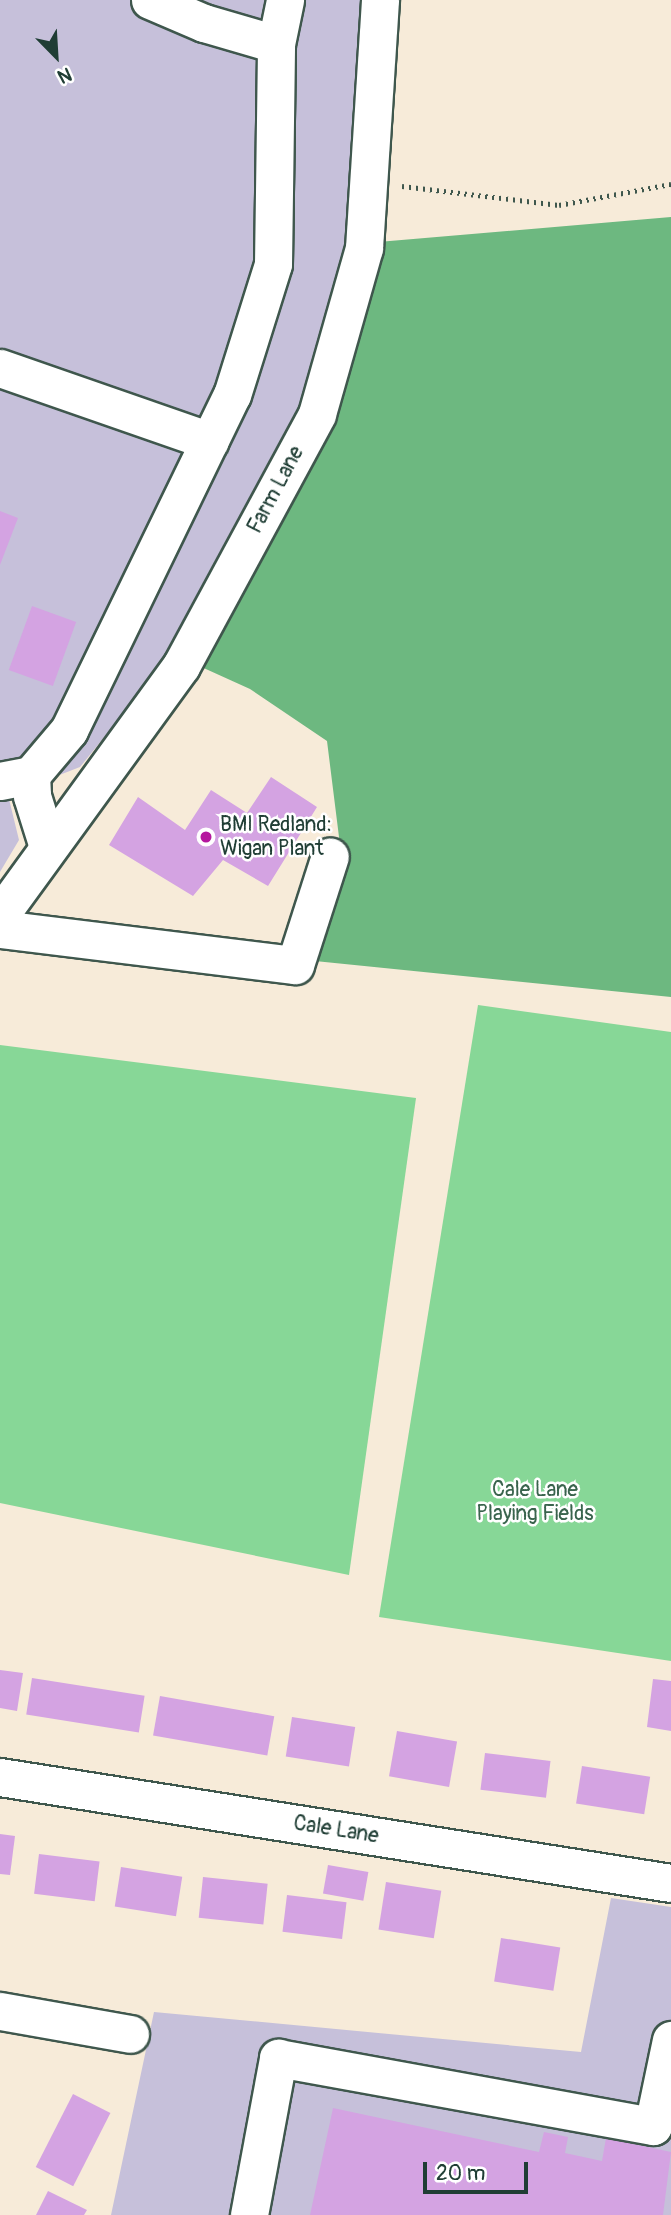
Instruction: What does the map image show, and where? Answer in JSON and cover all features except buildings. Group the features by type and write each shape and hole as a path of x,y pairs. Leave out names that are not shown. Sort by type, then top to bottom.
{"street":[{"path":"150,0 204,23 276,44"},
{"path":"47,847 32,796 16,778 69,730 232,395 273,264 276,44 285,0"},
{"name":"Farm Lane","path":"0,915 47,847 114,764 181,666 317,414 364,248 371,183 380,0"},
{"path":"0,368 210,441"},
{"path":"0,929 295,965 330,856"},
{"name":"Cale Lane","path":"0,1777 671,1883"},
{"path":"0,2011 130,2034"},
{"path":"249,2215 278,2058 653,2126 671,2040"}],"path":[{"path":"371,183 559,205 671,184"}],"shaded area":[{"path":"0,0 369,0 360,202 308,391 252,521 174,651 80,767 8,795 19,840 0,872"},
{"path":"611,1898 671,1907 671,2215 111,2215 154,2012 581,2052"}],"green space":[{"path":"671,217 671,997 305,960 340,845 327,741 250,689 197,665 378,242"},
{"name":"Cale Lane Playing Fields","path":"478,1005 671,1032 671,1661 379,1617"},
{"path":"0,1045 416,1098 349,1575 0,1503"}],"place":[{"name":"BMI Redland: Wigan Plant","path":"206,837"}]}
